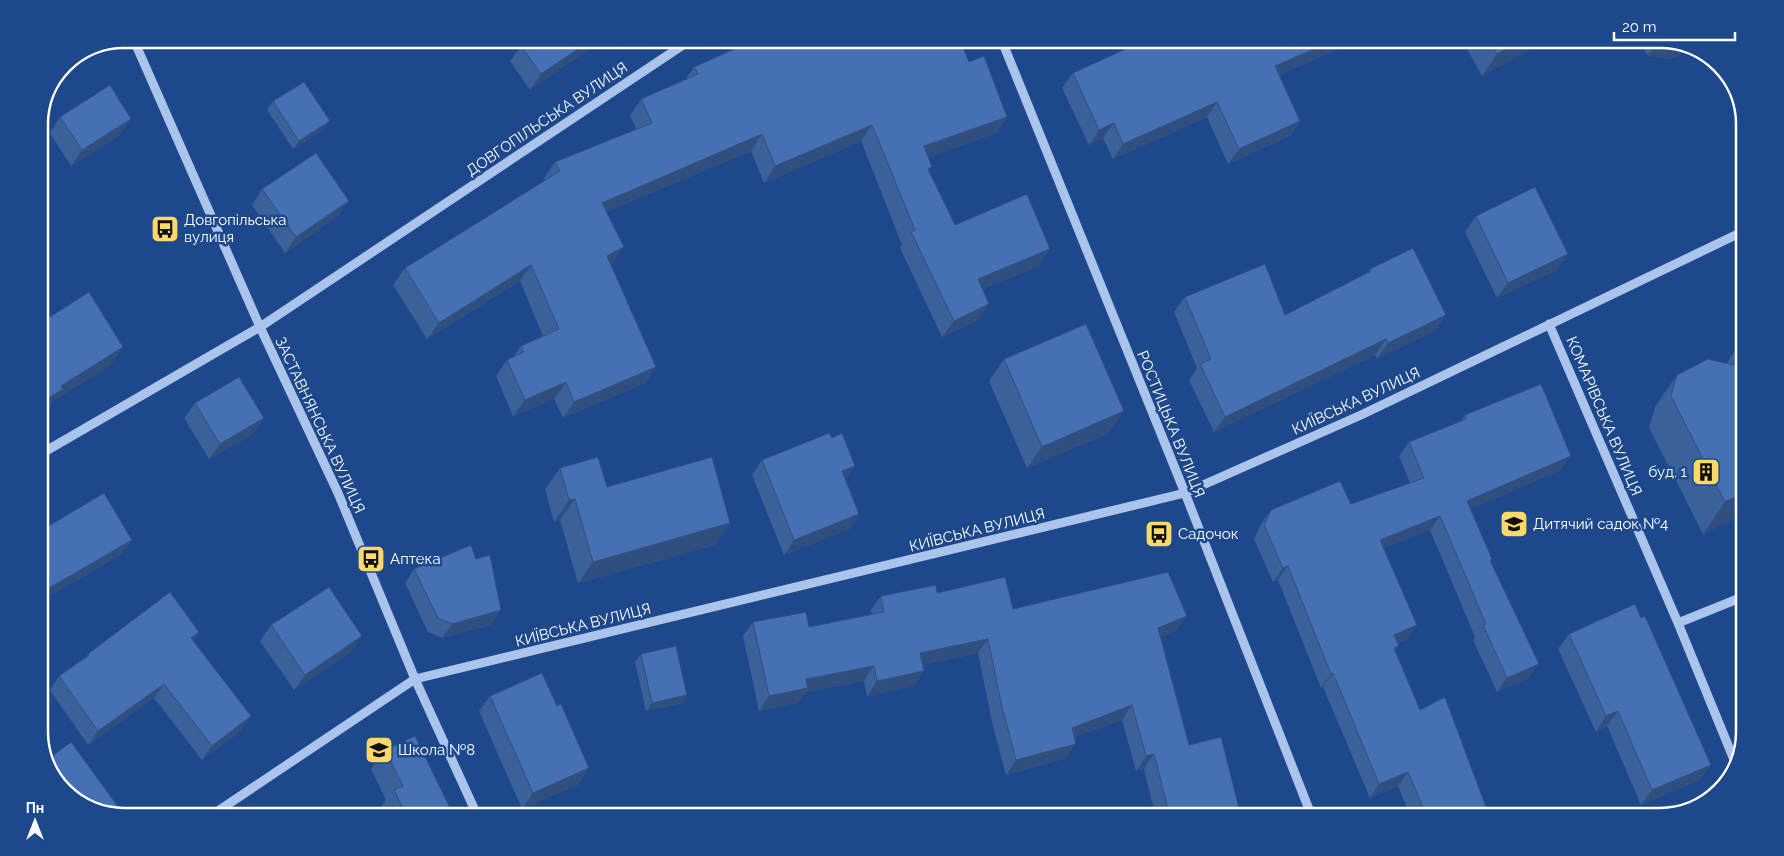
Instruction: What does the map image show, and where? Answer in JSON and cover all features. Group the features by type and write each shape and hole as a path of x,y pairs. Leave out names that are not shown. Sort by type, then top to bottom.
{"street":[{"name":"ЗАСТАВНЯНСЬКА ВУЛИЦЯ","path":"137,48 260,327 338,493 416,680 474,808"},
{"name":"ДОВГОПІЛЬСЬКА ВУЛИЦЯ","path":"48,450 260,327 678,48"},
{"name":"РОСТИЦЬКА ВУЛИЦЯ","path":"1005,48 1185,493 1308,808"},
{"name":"КИЇВСЬКА ВУЛИЦЯ","path":"223,808 416,680 1185,493 1361,416 1736,235"},
{"name":"КОМАРІВСЬКА ВУЛИЦЯ","path":"1549,324 1678,623 1733,756"},
{"path":"1678,623 1737,599"}],"building":[{"path":"522,48 580,48 541,74"},
{"path":"737,48 963,48 969,62 984,56 1007,117 924,146 932,167 928,169 955,225 1027,194 1050,249 978,279 989,304 954,321 911,232 915,230 872,125 775,166 762,134 602,203 624,247 607,256 656,367 574,402 566,382 525,400 507,360 524,352 521,346 559,329 531,265 439,323 405,268 560,171 555,162 652,123 641,99 698,74 694,67"},
{"path":"1128,48 1317,48 1275,66 1300,121 1239,149 1217,102 1123,144 1114,123 1099,130 1073,73"},
{"path":"1494,48 1508,48 1497,54"},
{"path":"304,82 330,121 299,141 273,101"},
{"path":"110,85 131,119 82,150 60,117"},
{"path":"316,153 349,201 296,237 262,189"},
{"path":"1535,187 1568,254 1508,283 1476,216"},
{"path":"1413,248 1446,315 1388,343 1386,339 1225,417 1200,364 1211,359 1185,297 1265,264 1285,315"},
{"path":"89,292 123,347 61,386 63,389 48,398 48,318"},
{"path":"1086,324 1124,411 1042,447 1004,359"},
{"path":"1736,355 1737,496 1725,502 1671,396 1677,375 1708,359 1734,365"},
{"path":"239,377 264,418 220,444 195,403"},
{"path":"1541,384 1571,456 1467,501 1492,559 1490,560 1539,664 1507,678 1483,625 1486,624 1440,516 1380,540 1417,625 1394,635 1399,646 1394,648 1420,710 1445,697 1486,807 1423,808 1408,772 1379,784 1333,673 1331,674 1288,566 1283,568 1264,525 1271,510 1340,481 1351,504 1424,478 1409,442 1466,419 1465,415"},
{"path":"829,433 832,438 842,433 855,466 842,471 859,514 794,540 762,460"},
{"path":"598,457 607,487 712,457 730,523 593,562 575,499 569,500 560,468"},
{"path":"104,493 132,540 49,588 48,526"},
{"path":"471,545 476,559 490,555 501,610 452,624 438,618 414,569"},
{"path":"1168,572 1187,616 1158,628 1189,745 1221,737 1239,808 1168,808 1154,754 1146,756 1132,705 1072,728 1076,744 1016,760 1002,707 988,639 920,653 924,671 877,681 874,666 806,679 808,688 769,696 753,622 806,612 809,627 884,612 881,596 936,585 937,593 1005,577 1013,609"},
{"path":"329,587 362,636 305,675 271,625"},
{"path":"170,592 199,632 191,638 251,716 212,746 164,684 98,731 59,676"},
{"path":"1635,604 1641,618 1645,616 1711,765 1652,790 1618,711 1606,716 1569,634"},
{"path":"676,646 687,695 652,703 641,654"},
{"path":"542,673 557,706 561,704 589,768 533,793 490,696"},
{"path":"415,736 450,808 403,808 394,790 403,786 385,750"},
{"path":"71,742 119,808 94,803 77,793 63,779 52,757"}],"place":[{"name":"Довгопільська вулиця","path":"165,229"},
{"name":"буд. 1","path":"1706,472"},
{"name":"Дитячий садок №4","path":"1514,524"},
{"name":"Садочок","path":"1159,534"},
{"name":"Аптека","path":"371,559"},
{"name":"Школа №8","path":"379,750"}]}
